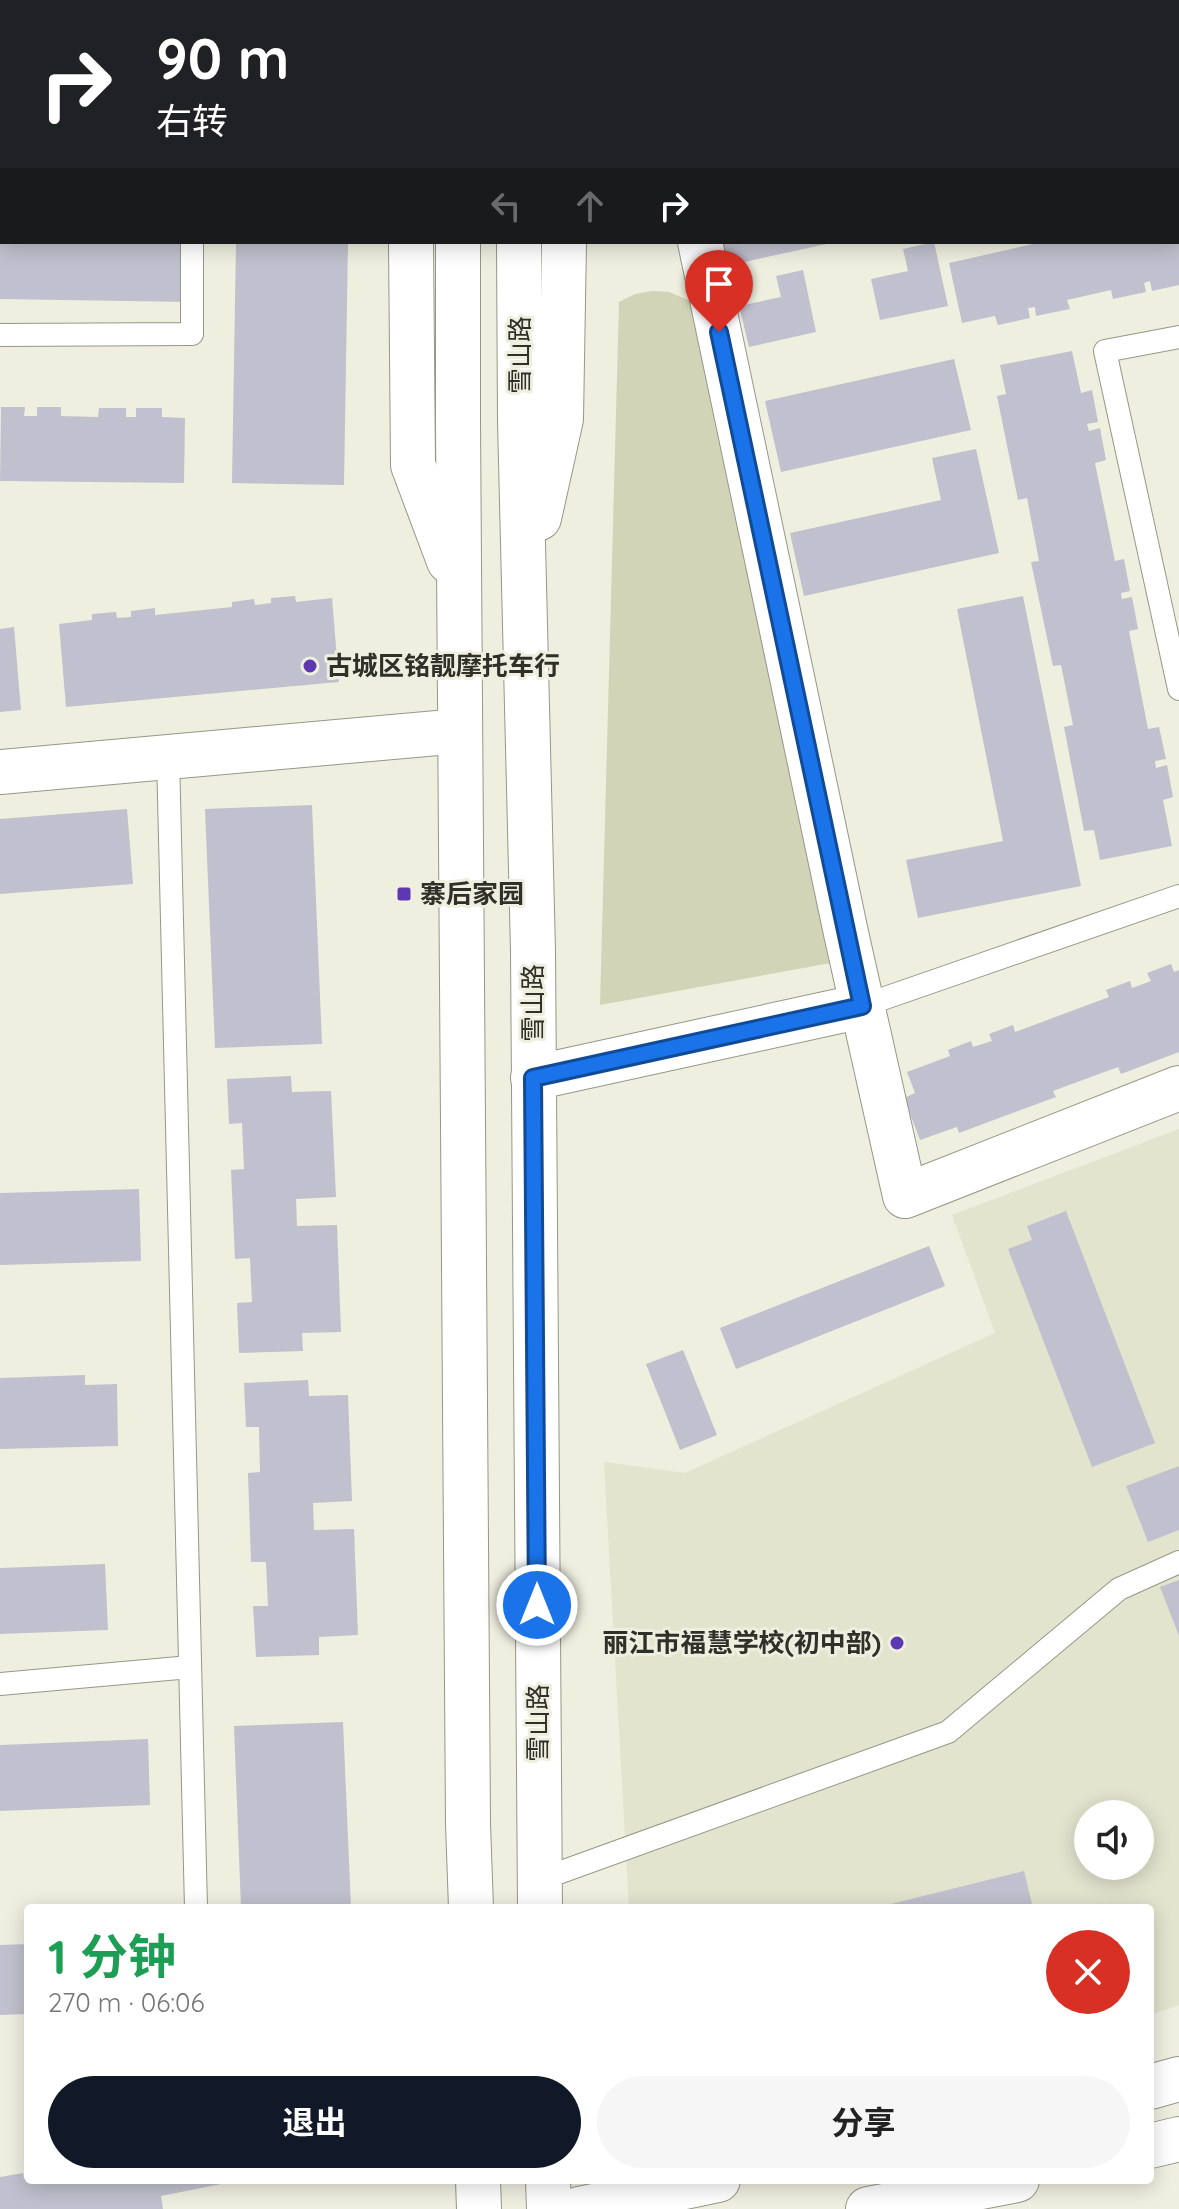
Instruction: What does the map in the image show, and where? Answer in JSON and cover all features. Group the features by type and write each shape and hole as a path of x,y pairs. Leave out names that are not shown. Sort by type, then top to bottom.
{"main road":[{"path":"411,244 413,465 459,589"},
{"path":"458,244 471,1904"},
{"name":"雪山路","path":"519,244 533,951 540,1894"},
{"path":"524,582 561,419 564,244"},
{"path":"700,244 905,1196 1179,1088"},
{"path":"0,772 460,731"},
{"path":"533,1078 862,1006"},
{"path":"1154,2086 1179,2079"},
{"path":"1154,2145 1179,2139"},
{"path":"478,2184 479,2209"},
{"path":"548,2184 549,2209"},
{"path":"579,2209 699,2184"},
{"path":"868,2209 996,2184"}],"lane":[{"path":"0,335 192,334 192,244"},
{"path":"1179,337 1105,351 1179,689"},
{"path":"168,756 196,1904"},
{"path":"862,1006 1179,896"},
{"path":"540,1894 948,1732 1119,1589 1179,1562"},
{"path":"0,1684 190,1667"}],"shaded area":[{"path":"669,292 693,302 831,963 600,1005 619,302 635,294"},
{"name":"丽江市福慧学校(初中部)","path":"1179,1129 1179,2005 1154,2014 1154,1904 629,1904 604,1462 685,1473 995,1333 952,1215"}],"building":[{"path":"0,244 191,244 190,302 0,299"},
{"path":"236,244 348,244 344,485 232,483"},
{"path":"721,244 826,244 726,266"},
{"path":"934,244 948,306 880,320 871,279 908,271 903,249"},
{"path":"1033,244 1179,244 1179,285 1152,291 1150,281 1144,283 1146,292 1113,299 1111,290 1067,300 1070,309 1036,316 1035,307 1028,308 1030,318 998,325 995,316 962,323 949,263"},
{"path":"803,270 816,332 749,347 739,306 781,297 776,276"},
{"path":"1072,351 1081,393 1092,390 1098,422 1087,424 1089,431 1100,428 1106,460 1095,463 1115,561 1124,559 1130,591 1121,593 1122,599 1132,597 1138,629 1129,631 1148,729 1159,727 1166,759 1155,761 1156,768 1167,765 1173,797 1163,800 1172,846 1100,860 1094,830 1084,831 1064,727 1073,725 1061,665 1053,666 1031,562 1039,561 1027,498 1018,500 997,396 1006,394 1000,365"},
{"path":"954,359 971,430 781,472 765,401"},
{"path":"1,407 25,407 24,416 37,416 37,407 61,407 61,416 98,417 99,408 126,408 126,417 136,417 136,408 162,408 162,417 185,418 184,483 0,481"},
{"path":"976,449 999,553 804,596 790,533 941,500 932,458"},
{"path":"295,596 296,602 332,598 339,682 66,707 59,624 92,620 92,614 116,612 117,618 131,617 131,611 155,608 155,615 232,607 232,602 254,599 255,605 271,603 271,598"},
{"path":"1023,596 1081,886 918,918 906,860 1003,841 957,609"},
{"path":"14,627 21,710 0,712 0,629"},
{"path":"312,805 322,1044 215,1048 205,809"},
{"path":"127,809 133,884 0,894 0,819"},
{"path":"1171,964 1174,972 1179,970 1179,1052 1121,1074 1118,1067 1053,1091 1056,1097 959,1133 957,1127 920,1140 904,1098 915,1093 907,1072 950,1056 948,1050 971,1041 973,1047 992,1041 989,1034 1013,1025 1015,1032 1109,997 1106,990 1130,981 1132,988 1151,981 1147,973"},
{"path":"291,1076 292,1092 331,1091 336,1197 296,1199 297,1226 337,1225 341,1332 302,1333 303,1351 239,1353 237,1303 252,1302 250,1258 235,1259 231,1170 244,1169 242,1123 229,1124 227,1079"},
{"path":"139,1189 141,1261 0,1265 0,1193"},
{"path":"1066,1211 1155,1443 1092,1467 1008,1249 1032,1240 1027,1226"},
{"path":"929,1246 945,1286 736,1369 720,1328"},
{"path":"683,1350 717,1435 680,1450 646,1364"},
{"path":"85,1375 85,1385 117,1384 118,1446 0,1449 0,1378"},
{"path":"308,1380 309,1396 348,1395 352,1501 313,1503 314,1530 354,1529 358,1635 319,1637 319,1655 256,1657 253,1606 268,1606 266,1562 251,1562 248,1473 260,1472 259,1427 246,1427 244,1383"},
{"path":"1179,1466 1179,1530 1148,1542 1126,1486"},
{"path":"105,1564 108,1630 0,1634 0,1568"},
{"path":"1179,1580 1179,1636 1160,1587"},
{"path":"343,1722 351,1904 241,1904 234,1726"},
{"path":"148,1739 150,1805 0,1811 0,1745"},
{"path":"1024,1871 1032,1904 891,1904"},
{"path":"24,1944 24,2014 0,2015 0,1945"},
{"path":"23,2173 24,2184 221,2184 161,2196 163,2209 0,2209 0,2177"}],"place":[{"name":"古城区铭靓摩托车行","path":"310,666"},
{"name":"寨后家园","path":"404,894"},
{"name":"丽江市福慧学校(初中部)","path":"897,1643"}],"route":[{"path":"537,1605 533,1078 862,1006 719,332"}]}
